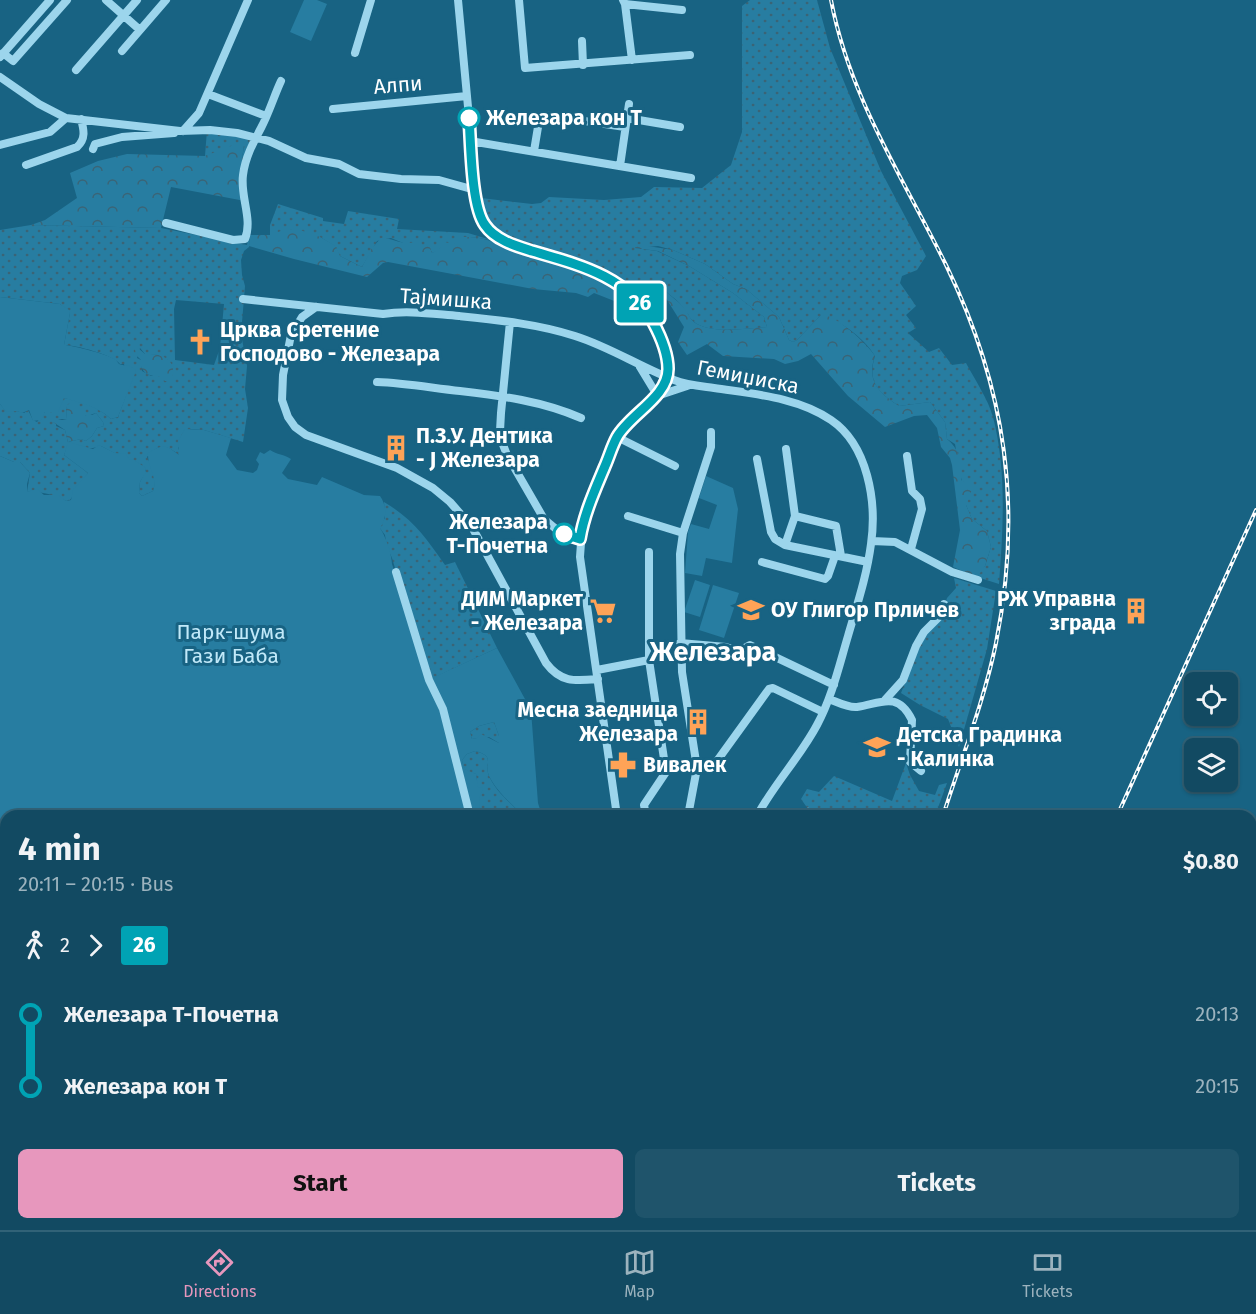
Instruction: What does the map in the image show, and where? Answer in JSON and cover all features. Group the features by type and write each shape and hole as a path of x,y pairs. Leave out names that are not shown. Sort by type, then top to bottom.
{"street":[{"path":"50,0 2,55 13,61 67,0"},
{"path":"106,0 140,30"},
{"path":"76,70 137,0"},
{"path":"122,51 166,0"},
{"path":"93,148 94,144 109,140 181,131 197,116 248,0"},
{"path":"355,53 371,0"},
{"path":"458,0 470,141 482,220 493,234 524,248 603,274 628,290 648,312 657,329 668,369 656,396 627,423 617,437 590,505 580,539 580,557 616,810"},
{"path":"519,0 525,68 690,55"},
{"path":"632,60 624,2 682,10"},
{"path":"582,41 583,65"},
{"path":"0,77 39,104 66,118 181,131 222,131 269,141 306,158 339,164 359,174 401,179 439,180 476,190"},
{"path":"166,223 233,240 245,239 248,226 243,176 255,137 261,129 281,81"},
{"path":"207,94 266,116"},
{"name":"Алпи","path":"333,109 467,96"},
{"path":"620,166 629,104"},
{"path":"534,151 539,121 544,115 680,127"},
{"path":"0,145 50,132 66,118"},
{"path":"26,165 77,147 84,135 81,119"},
{"path":"470,141 691,178"},
{"name":"Тајмишка","path":"243,299 383,314 404,311 547,328 576,336 666,377"},
{"path":"317,307 309,311 296,325 288,346 282,400 291,422 306,435 397,468 433,488 472,527 552,672 568,679 649,660"},
{"path":"510,322 500,431 507,455 544,519 562,534 580,539"},
{"path":"640,366 656,396"},
{"name":"Гемиџиска","path":"666,377 691,386 711,387 811,409 832,421 849,438 866,472 872,506 872,541 834,685 823,712 807,740 761,810"},
{"path":"377,382 535,402 581,418"},
{"path":"656,396 691,386"},
{"path":"689,810 697,768 682,672 680,554 683,534 711,447 711,432"},
{"path":"617,437 675,466"},
{"path":"785,545 795,516 786,449"},
{"path":"907,456 912,491 920,499 922,509 911,549"},
{"path":"757,459 771,532 775,539 785,545 868,562"},
{"path":"628,516 683,534"},
{"path":"762,562 825,579 828,576 838,556 836,526 795,516"},
{"path":"872,541 895,542 952,572 978,580"},
{"path":"645,810 644,805 666,772 649,660 649,552"},
{"path":"396,572 429,680 443,709 468,810"},
{"path":"829,699 855,707 885,700 903,680 920,639 940,616 944,604"},
{"path":"680,644 726,647 739,651 750,645 834,685"},
{"path":"714,765 769,689 773,688 823,712"},
{"path":"885,700 903,708 912,720 909,762 921,771"}],"green space":[{"path":"304,0 317,0 327,4 311,41 290,32"},
{"path":"750,0 817,0 830,48 881,171 926,256 917,270 902,276 900,283 916,306 906,315 916,328 908,333 929,352 939,348 952,365 966,363 991,410 1002,479 1003,522 999,584 974,576 985,566 991,547 987,531 972,519 966,505 955,444 947,439 945,422 930,402 899,406 885,396 876,386 872,373 875,356 851,331 821,315 793,342 789,340 779,317 746,289 733,284 705,264 658,246 635,248 657,251 689,266 733,293 764,317 767,327 731,330 705,327 692,320 680,303 662,287 642,299 630,286 598,266 562,252 508,237 493,226 484,211 481,198 532,204 541,203 549,197 604,200 641,197 654,187 702,188 731,165 742,132 742,6"},
{"path":"207,130 255,137 244,171 242,159 244,146 205,156"},
{"path":"244,145 242,159 245,201 171,187 161,228 31,225 45,220 77,198 70,173 98,161 127,154 205,156"},
{"path":"278,204 323,218 323,221 344,224 348,211 399,219 397,229 468,233 491,240 472,237 432,253 429,247 408,245 391,238 377,241 362,267 340,256 335,246 320,237 270,235 270,225"},
{"path":"31,225 161,228 247,245 250,235 249,247 244,251 241,260 245,286 241,334 247,366 245,389 248,408 243,442 204,430 190,429 178,448 179,455 162,447 147,457 155,483 153,491 142,496 139,493 140,482 146,470 101,446 66,450 64,455 88,473 70,500 27,492 30,473 20,462 0,456 0,404 6,411 24,413 28,410 33,420 37,422 45,412 64,398 89,405 111,419 118,417 129,387 124,364 94,351 64,345 70,313 60,304 0,297 0,230","holes":["176,300 224,304 220,348 214,365 175,360 174,309","140,348 145,354 158,355 168,360 157,376 151,376 142,371 141,360 137,358","66,406 86,416 96,413 104,426 97,428 86,441 81,439 68,442 65,430 56,426 57,419 67,419"]},
{"path":"297,229 320,237 336,246 340,256 362,267 372,248 381,238 406,243 415,242 423,246 428,243 432,253 444,242 454,244 463,237 481,238 597,278 611,285 635,304 627,306 594,293 588,297 576,293 533,289 388,262 383,263 367,277 249,246 250,235 270,235"},
{"path":"635,244 673,250 705,264 733,284 746,289 779,317 789,340 793,342 821,315 834,319 858,337 875,356 872,373 880,391 899,406 930,402 945,422 947,439 957,452 961,480 973,487 966,505 972,519 987,531 991,547 985,566 980,573 974,576 953,567 960,530 952,465 950,458 941,447 937,428 927,415 914,416 885,427 848,396 811,354 798,361 785,364 774,359 723,356 707,344 687,355 678,342 684,327 659,287 662,287 682,306 693,321 705,327 731,330 767,327 764,317 733,293 689,266 658,251 635,248"},
{"path":"0,297 60,304 70,313 64,345 106,356 136,371 118,417 111,419 83,403 64,398 58,412 45,412 41,420 33,421 29,410 22,413 6,412 0,404"},
{"path":"138,348 145,354 162,356 171,363 173,373 171,381 165,381 159,376 145,372 141,367 141,360 136,355 135,349"},
{"path":"70,403 78,406 86,416 88,413 92,415 96,413 103,422 104,426 97,428 86,441 81,439 68,442 65,430 53,422 54,418 67,419 66,406"},
{"name":"Парк-шума Гази Баба","path":"185,429 204,430 231,438 226,455 237,470 253,473 259,464 256,460 260,452 264,454 270,450 291,459 282,473 288,479 317,485 322,477 364,495 380,496 385,512 380,528 388,545 392,564 430,679 497,648 531,710 540,810 517,810 492,782 485,755 475,751 467,754 462,760 468,771 476,774 478,787 483,788 480,810 0,810 0,456 20,462 30,473 27,492 37,489 44,495 58,495 66,501 71,500 73,490 88,473 64,455 68,442 93,449 99,445 115,453 126,454 129,459 146,468 140,482 139,493 142,496 153,491 154,486 148,453 164,446 179,455 178,441","holes":["494,722 499,743 481,734 472,739 470,732 479,726"]},
{"path":"706,476 733,488 738,509 732,563 706,558 702,576 685,573 688,532 691,524 709,529 717,505 699,498"},
{"path":"384,502 411,522 445,565 455,562 497,648 429,680 385,535 379,527 385,518"},
{"path":"954,578 996,591 987,649 959,747 948,719 901,693 924,636 940,620 947,598 956,588"},
{"path":"695,580 710,585 700,617 684,612"},
{"path":"713,585 739,593 724,638 699,630"},
{"path":"494,722 499,743 489,737 472,739 470,732 479,726"},
{"path":"475,751 485,755 492,782 517,810 480,810 476,774 466,770 463,766 462,760 467,754"},
{"path":"906,763 919,791 935,795 939,785 947,783 937,810 809,810 801,799 807,789 819,792 834,776 892,801"}],"railway":[{"path":"831,0 839,35 864,103 946,265 966,311 983,357 1004,449 1008,497 1008,544 1004,593 996,643 979,709 945,810"},
{"path":"1120,810 1256,510"}],"bus line":[{"name":"26","path":"469,118 477,202 482,220 489,230 510,243 587,267 618,283 639,300 648,312 663,346 668,369 662,388 627,423 617,437 592,497 580,539 564,534"}],"place":[{"name":"Железара кон Т","path":"469,118"},
{"name":"Црква Сретение Господово - Железара","path":"200,342"},
{"name":"П.З.У. Дентика - Ј Железара","path":"396,448"},
{"name":"Железара Т-Почетна","path":"564,534"},
{"name":"ОУ Глигор Прличев","path":"751,610"},
{"name":"ДИМ Маркет - Железара","path":"603,611"},
{"name":"РЖ Управна зграда","path":"1136,611"},
{"name":"Месна заедница Железара","path":"698,722"},
{"name":"Детска Градинка - Калинка","path":"877,747"},
{"name":"Вивалек","path":"623,765"}],"district":[{"name":"Железара","path":"713,652"}]}
